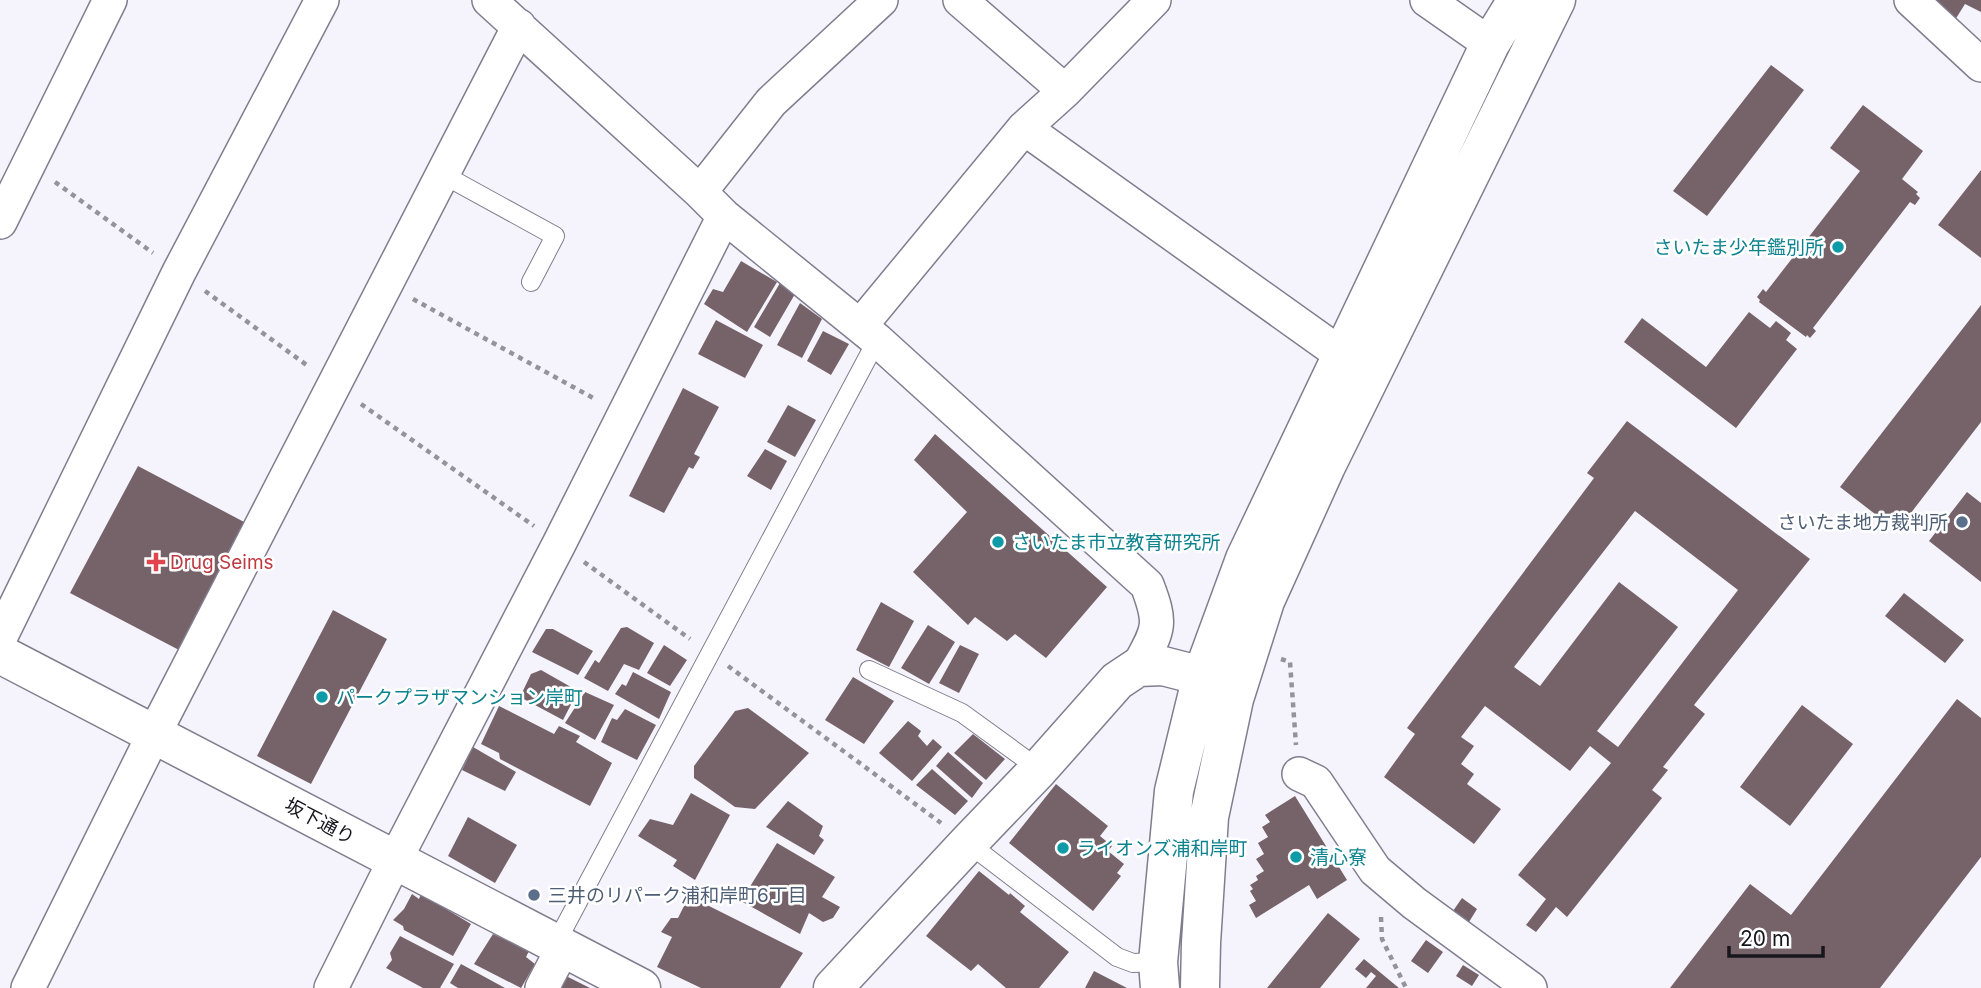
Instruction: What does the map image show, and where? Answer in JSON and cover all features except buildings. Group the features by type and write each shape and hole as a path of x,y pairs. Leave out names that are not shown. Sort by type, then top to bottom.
{"street":[{"path":"0,222 110,0"},
{"path":"0,638 179,272 321,0"},
{"path":"489,0 724,216 869,332 1147,585 1156,608 1157,634 1138,667 1117,681 1039,769 833,988"},
{"path":"700,192 771,102 881,0"},
{"path":"960,0 1065,91"},
{"path":"869,332 1024,128 1065,91 1154,0"},
{"path":"1427,0 1490,44"},
{"path":"1159,975 1174,791 1202,676 1245,559 1490,44 1517,0"},
{"path":"1200,988 1200,943 1209,817 1234,699 1265,601 1326,466 1556,0"},
{"path":"1911,0 1981,65"},
{"path":"28,988 154,734 519,26"},
{"path":"1024,128 1342,355"},
{"path":"331,988 724,216"},
{"name":"坂下通り","path":"0,654 641,988"},
{"path":"1138,667 1163,666 1202,676"},
{"path":"1299,774 1316,782 1380,874 1414,903 1530,988"},
{"path":"542,988 560,946"}],"lane":[{"path":"442,174 555,236 531,282"},
{"path":"560,946 711,654 869,332"},
{"path":"869,670 962,713 1039,769"},
{"path":"968,843 1117,957 1159,975"}],"path":[{"path":"29,164 559,544 968,843"},
{"path":"385,284 624,415"},
{"path":"1290,662 1299,774"},
{"path":"1380,874 1382,939 1406,988"}],"place":[{"name":"さいたま少年鑑別所","path":"1838,247"},
{"name":"さいたま地方裁判所","path":"1962,522"},
{"name":"さいたま市立教育研究所","path":"998,542"},
{"name":"Drug Seims","path":"156,562"},
{"name":"パークプラザマンション岸町","path":"322,697"},
{"name":"ライオンズ浦和岸町","path":"1063,848"},
{"name":"清心寮","path":"1296,857"},
{"name":"三井のリパーク浦和岸町6丁目","path":"534,895"}]}
